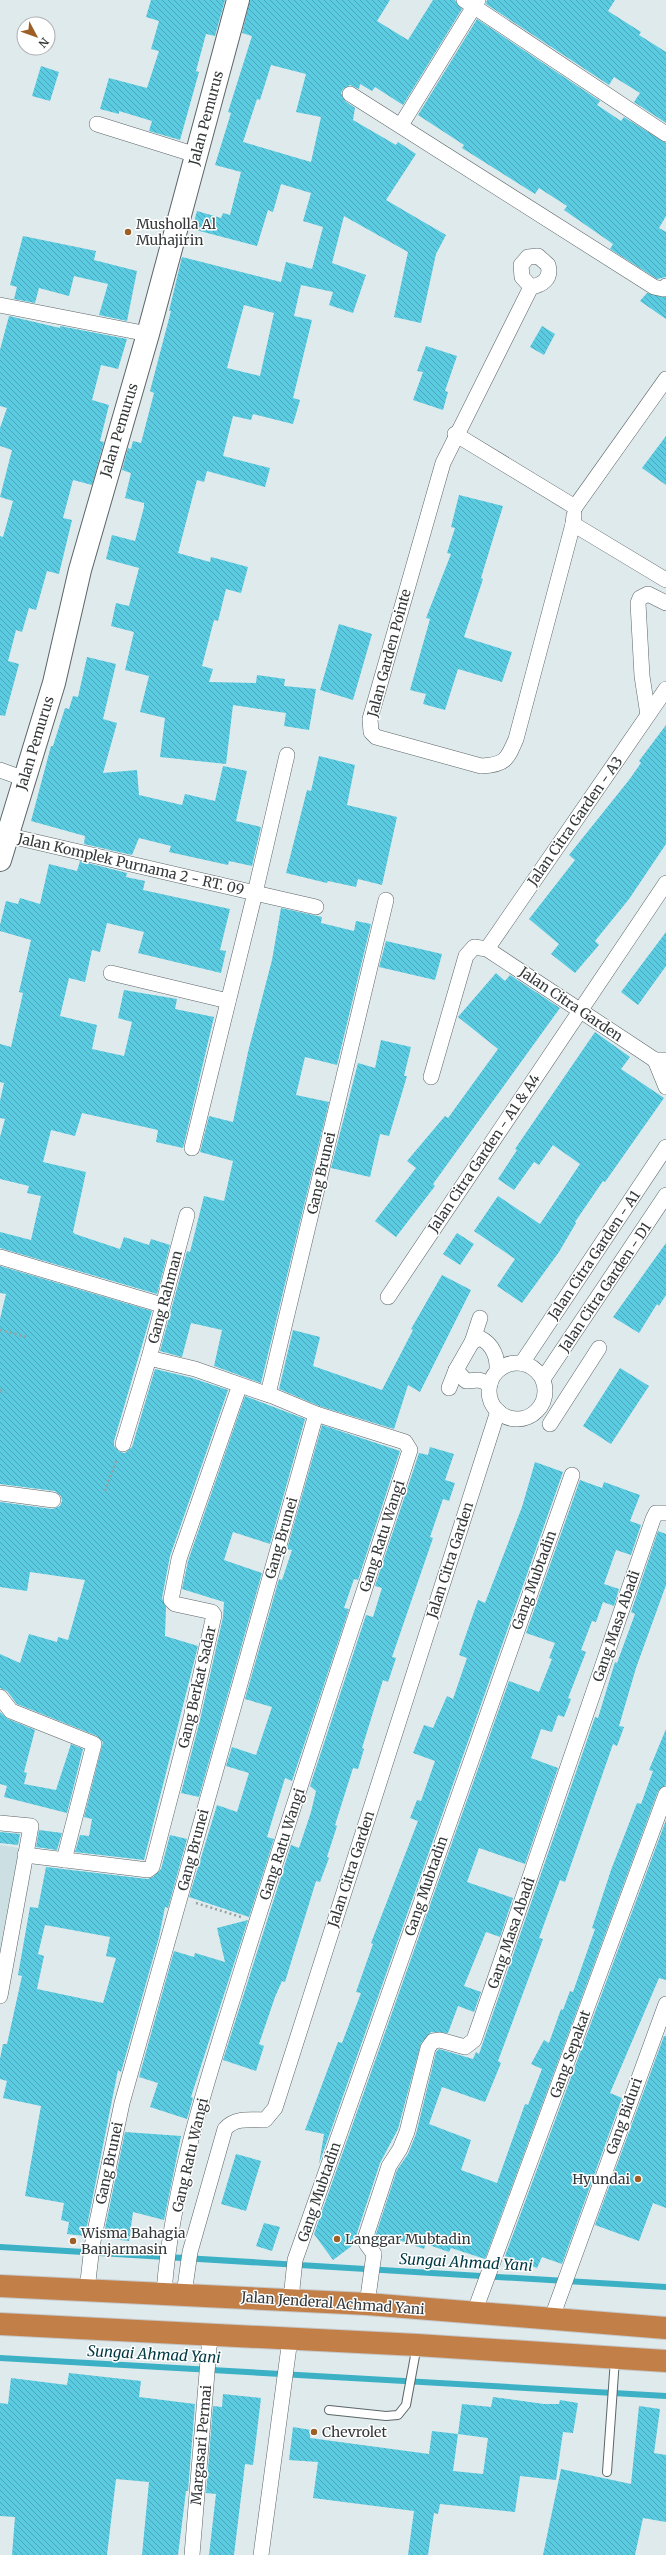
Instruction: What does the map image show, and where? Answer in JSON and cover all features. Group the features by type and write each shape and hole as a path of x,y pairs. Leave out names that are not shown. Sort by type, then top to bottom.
{"highway":[{"name":"Jalan Jenderal Achmad Yani","path":"0,2286 291,2299 666,2328"},
{"path":"0,2324 210,2336 417,2345 666,2361"},
{"path":"615,2358 618,2325"}],"street":[{"name":"Jalan Pemurus","path":"0,860 6,835 25,779 54,683 80,570 103,484 148,334 238,0"},
{"path":"401,125 472,2 666,134"},
{"path":"350,94 654,287 663,289 666,286"},
{"path":"97,124 196,155"},
{"name":"Jalan Garden Pointe","path":"531,287 456,434 434,490 370,719 372,732 376,737 481,766 497,765 508,757 516,739 573,524"},
{"path":"0,305 148,334"},
{"path":"666,379 575,506 573,524 666,580"},
{"path":"456,434 575,506"},
{"path":"648,715 642,676 638,603 640,598 648,594 666,604"},
{"name":"Jalan Citra Garden - A3","path":"484,948 666,688"},
{"name":"Jalan Komplek Purnama 2 - RT. 09","path":"192,1148 255,893 287,755"},
{"path":"0,770 25,779"},
{"name":"Jalan Komplek Purnama 2 - RT. 09","path":"6,835 316,907"},
{"name":"Jalan Citra Garden - A1 & A4","path":"388,1297 666,883"},
{"name":"Gang Brunei","path":"269,1395 269,1387 386,900"},
{"path":"431,1077 466,956 474,947 484,948"},
{"name":"Jalan Citra Garden","path":"484,948 660,1060 666,1087"},
{"path":"111,973 228,1001"},
{"name":"Jalan Citra Garden - A1","path":"522,1363 666,1147"},
{"name":"Jalan Citra Garden - D1","path":"545,1384 666,1195"},
{"name":"Gang Rahman","path":"187,1215 149,1358 195,1369 269,1395"},
{"path":"0,1257 162,1305"},
{"path":"449,1388 456,1370 472,1342 480,1318"},
{"path":"456,1370 466,1381 479,1380 494,1377 513,1363 522,1363 538,1371 545,1384 541,1407 525,1418 515,1420 498,1411 489,1396 494,1377 497,1357 492,1348 480,1338 472,1342"},
{"path":"550,1424 599,1348"},
{"path":"123,1444 149,1358"},
{"path":"545,1384 558,1387 570,1393"},
{"name":"Gang Berkat Sadar","path":"25,1855 148,1870 152,1867 191,1718 214,1615 212,1612 175,1604 171,1600 179,1559 237,1394"},
{"path":"269,1395 316,1414"},
{"path":"541,1407 553,1412 560,1409"},
{"name":"Jalan Citra Garden","path":"174,2293 189,2259 225,2129 230,2123 240,2120 265,2120 275,2108 498,1411"},
{"name":"Gang Brunei","path":"87,2290 92,2246 122,2103 316,1414"},
{"name":"Gang Ratu Wangi","path":"174,2293 166,2266 183,2174 215,2055 410,1450 405,1442 316,1414"},
{"name":"Gang Mubtadin","path":"291,2299 294,2266 572,1475"},
{"path":"0,1493 53,1500"},
{"name":"Gang Masa Abadi","path":"367,2304 374,2254 366,2243 366,2236 389,2166 400,2150 407,2132 428,2048 434,2041 440,2040 465,2047 474,2040 659,1516"},
{"path":"0,1697 11,1711 94,1744 64,1860"},
{"name":"Gang Sepakat","path":"474,2313 489,2268 666,1794"},
{"path":"0,1823 31,1826 0,1996"},
{"name":"Gang Biduri","path":"551,2320 666,2004"},
{"name":"Margasari Permai","path":"192,2555 210,2336"},
{"path":"261,2555 290,2340"}],"lane":[{"path":"329,2410 386,2416 398,2415 406,2405 417,2345"},
{"path":"607,2472 614,2395 615,2358"}],"path":[{"path":"0,1330 27,1337"},
{"path":"0,1390 6,1392"},
{"path":"105,1491 123,1444"},
{"path":"180,1899 257,1921"}],"shaded area":[{"path":"0,1845 19,1848 0,1957"}],"building":[{"path":"151,0 225,0 215,36 206,34 196,71 199,72 180,140 149,131 152,121 119,111 119,114 100,109 109,78 147,88 159,51 151,49 159,21 146,17"},
{"path":"250,0 390,0 377,21 408,40 433,0 455,0 462,9 403,105 375,87 372,91 360,84 359,89 350,85 343,89 341,93 345,101 355,108 353,120 396,145 398,142 416,154 386,200 446,235 436,254 421,323 394,317 408,252 344,216 332,263 366,275 353,313 329,305 333,292 301,285 294,316 312,320 293,398 300,400 293,424 253,414 251,420 233,416 223,456 270,468 265,487 207,471 204,482 197,480 178,553 210,562 211,557 248,567 241,593 226,589 218,621 214,620 202,666 213,669 209,682 256,683 257,675 285,679 284,686 316,689 309,730 284,726 286,713 233,705 226,764 160,757 165,718 140,712 149,676 125,670 134,632 111,626 116,603 129,606 139,568 106,559 112,535 135,541 144,507 144,503 125,498 131,473 122,470 128,448 131,449 133,441 141,443 154,393 150,391 171,311 169,311 182,257 281,282 286,262 312,269 323,227 303,221 311,193 281,184 273,212 268,210 257,246 192,229 197,211 221,218 223,213 230,215 241,172 215,165 231,113 228,112 252,36 242,33","holes":["271,65 306,74 296,112 321,117 311,162 243,142 257,99 260,100","244,305 274,313 260,376 227,368"]},
{"path":"487,0 615,0 608,11 641,32 639,35 666,52 666,123 634,102 640,93 614,77 609,85 486,4"},
{"path":"477,19 600,101 597,105 621,121 624,117 666,143 666,216 659,228 666,232 666,277 657,279 610,249 613,244 564,210 567,206 539,188 535,194 462,148 464,145 418,115"},
{"path":"41,66 59,72 50,101 32,96"},
{"path":"23,236 96,251 94,260 137,271 127,321 99,315 108,284 74,276 69,296 39,288 35,303 14,299 17,287 10,285"},
{"path":"647,293 666,297 666,319 640,301"},
{"path":"9,316 60,328 60,326 127,339 118,369 101,365 92,400 109,405 100,441 104,442 92,485 73,480 63,518 72,520 59,574 47,571 36,610 29,608 22,632 16,630 8,661 19,664 5,716 0,715 0,536 3,537 13,501 0,497 12,450 0,446 0,428 7,408 0,406 0,350"},
{"path":"542,326 555,334 544,355 530,347"},
{"path":"426,346 457,356 445,391 448,392 443,410 413,400 423,372 417,371"},
{"path":"666,436 666,485 642,468"},
{"path":"459,495 503,506 481,578 483,579 464,637 512,652 502,682 458,669 445,710 423,704 426,694 410,690 430,619 426,618 451,554 447,553 455,528 451,527"},
{"path":"339,624 372,634 353,700 320,690"},
{"path":"87,657 116,664 103,719 117,723 103,773 137,770 139,795 182,805 185,794 215,801 223,766 247,771 236,821 261,827 252,866 229,861 228,865 169,852 171,846 139,838 132,855 84,844 85,836 31,821 51,746 53,746 65,708 69,709 73,696 78,697"},
{"path":"666,725 666,844 629,899 595,941 599,945 575,973 551,954 559,944 529,919 575,860 569,855 629,780 641,763 639,761"},
{"path":"319,756 355,765 347,805 397,817 382,885 358,879 356,887 328,881 327,883 286,873 307,790 311,791"},
{"path":"80,861 127,873 126,877 145,881 143,890 230,909 220,950 226,951 221,973 138,953 144,932 107,923 100,952 92,950 85,982 69,978 60,1016 97,1025 92,1049 124,1056 132,1022 118,1018 124,990 177,999 175,1009 214,1017 183,1148 156,1142 158,1130 82,1113 75,1136 51,1130 43,1162 86,1172 73,1232 75,1234 120,1249 124,1237 149,1245 151,1239 170,1245 157,1294 0,1248 0,1232 31,1240 41,1196 27,1193 29,1186 0,1179 0,1137 5,1119 0,1118 0,1101 4,1083 0,1082 0,1044 11,1047 23,993 19,992 31,940 0,931 0,925 6,901 18,904 20,898 40,904 49,864 77,871"},
{"path":"281,908 322,917 321,923 354,931 356,921 371,924 337,1065 305,1057 296,1095 329,1102 261,1383 214,1366 222,1330 191,1323 182,1357 160,1351 187,1251 190,1252 204,1196 224,1201 233,1161 200,1152 209,1116 233,1122 248,1052 272,960"},
{"path":"666,932 666,966 638,1005 621,992"},
{"path":"386,941 442,954 435,980 379,967"},
{"path":"496,973 505,981 510,975 560,1008 433,1184 435,1186 396,1237 375,1221 416,1168 407,1161 445,1116 448,1118 498,1049 458,1017"},
{"path":"595,1032 630,1057 621,1069 664,1098 605,1182 603,1181 575,1222 576,1223 559,1252 522,1303 497,1286 515,1259 474,1231 498,1196 540,1224 580,1164 553,1145 539,1165 534,1162 514,1190 498,1179 517,1150 515,1149"},
{"path":"381,1040 411,1047 404,1076 407,1076 389,1136 380,1134 370,1177 331,1168 358,1063 375,1068"},
{"path":"457,1233 474,1244 460,1265 443,1254"},
{"path":"666,1243 666,1295 659,1306 657,1304 639,1333 613,1317"},
{"path":"0,1266 152,1311 114,1441 114,1446 120,1452 125,1453 132,1447 155,1369 192,1378 228,1390 170,1556 162,1598 166,1607 165,1636 198,1646 144,1860 75,1852 80,1835 89,1836 92,1819 84,1817 103,1742 97,1736 17,1704 7,1691 0,1688 0,1654 20,1663 29,1634 57,1642 58,1637 68,1640 85,1580 30,1572 27,1591 0,1587 0,1502 52,1509 60,1506 62,1501 61,1496 55,1491 0,1484 0,1319 6,1294 0,1293"},
{"path":"442,1275 471,1290 420,1392 408,1385 394,1429 319,1406 279,1389 293,1330 320,1337 313,1366 382,1390 413,1330 411,1329"},
{"path":"620,1368 649,1386 611,1444 583,1426"},
{"path":"245,1396 305,1419 270,1544 233,1532 224,1560 262,1573 199,1797 181,1793 200,1720 223,1617 224,1602 182,1589 188,1561"},
{"path":"322,1425 400,1451 358,1580 354,1579 344,1608 349,1609 292,1781 285,1778 267,1837 274,1839 249,1917 189,1897 217,1805 237,1812 249,1773 226,1766 232,1747 256,1755 272,1707 245,1699 279,1579 282,1580 292,1550 287,1549"},
{"path":"430,1447 454,1454 445,1480 455,1483 449,1501 443,1499 430,1537 433,1538 392,1657 396,1658 388,1682 383,1680 362,1748 364,1749 358,1769 353,1768 335,1825 337,1826 327,1857 329,1858 320,1882 316,1881 285,1982 282,1981 275,1997 259,2044 264,2046 256,2071 223,2060 291,1845 299,1848 311,1812 316,1791 310,1786 366,1615 373,1617 382,1588 375,1586 419,1453 428,1455"},
{"path":"535,1462 563,1472 319,2164 324,2134 305,2130 338,2042 342,2043 361,1993 356,1992 373,1944 371,1943 418,1821 410,1818 417,1800 421,1801 435,1761 413,1753 424,1725 433,1728 447,1696 453,1699 467,1658 459,1655 478,1600 485,1603 522,1507"},
{"path":"580,1480 602,1488 604,1482 640,1495 630,1521 641,1525 631,1555 616,1550 604,1584 619,1589 614,1606 603,1602 596,1622 592,1621 581,1650 586,1652 568,1698 571,1699 564,1717 558,1715 552,1732 541,1729 531,1758 558,1768 525,1864 479,1848 467,1882 513,1898 500,1937 486,1932 464,1986 481,1992 474,2012 458,2006 448,2033 431,2032 421,2043 398,2129 380,2163 357,2233 357,2242 333,2260 314,2234 509,1681 539,1692 552,1659 549,1658 555,1643 526,1633"},
{"path":"658,1531 666,1534 666,1585 636,1668 619,1726 624,1727 617,1746 613,1744 565,1882 560,1880 539,1938 543,1939 498,2061 501,2063 485,2102 442,2087 429,2124 471,2140 461,2170 497,2183 525,2104 528,2105 542,2069 531,2064 544,2040 549,2043 561,2009 563,2010 570,1991 573,1992 595,1929 592,1928 611,1870 637,1803 641,1804 653,1771 649,1770 666,1729 666,1785 658,1791 485,2259 451,2248 449,2252 426,2244 424,2249 385,2235 382,2244 377,2242 375,2237 397,2170 408,2154 416,2134 436,2052 439,2049 473,2059 476,2052 479,2054 595,1717 598,1718 615,1662 617,1663 635,1614 631,1612"},
{"path":"0,1712 8,1719 35,1730 24,1772 27,1773 24,1784 56,1790 71,1744 83,1749 67,1813 4,1797 7,1786 0,1784"},
{"path":"666,1820 666,1980 659,1978 610,2093 622,2098 562,2264 542,2257 537,2268 505,2256"},
{"path":"39,1830 62,1833 57,1850 36,1847"},
{"path":"0,1832 20,1834 18,1845 0,1843"},
{"path":"170,1835 187,1839 168,1908 165,1907 159,1937 121,2072 118,2070 85,2236 67,2234 69,2222 61,2220 64,2203 25,2196 41,2106 3,2098 7,2081 0,2079 0,2059 3,2044 7,2044 22,1976 18,1975 30,1907 38,1908 46,1867 147,1879 153,1877 161,1869","holes":["45,1925 110,1937 106,1956 116,1958 103,2003 37,1989 44,1956 38,1954"]},
{"path":"248,1920 191,2097 193,2098 187,2119 150,2107 158,2083 139,2077 174,1951 194,1957 195,1953 225,1962 217,1928"},
{"path":"664,2036 666,2036 666,2208 653,2203 639,2241 595,2225"},
{"path":"125,2132 181,2136 164,2220 133,2212 129,2241 103,2238"},
{"path":"236,2154 261,2161 246,2211 221,2204"},
{"path":"264,2223 280,2227 272,2251 256,2246"},
{"path":"69,2373 141,2381 139,2397 195,2404 188,2491 186,2491 178,2555 142,2555 149,2482 116,2479 107,2555 12,2555 15,2517 0,2516 0,2403 8,2404 11,2378 67,2385"},
{"path":"223,2394 261,2398 253,2465 245,2464 234,2555 209,2555 216,2494 206,2493 213,2406 222,2407"},
{"path":"493,2397 544,2404 559,2404 560,2400 578,2403 573,2433 563,2432 556,2480 520,2476 515,2512 440,2504 438,2514 434,2513 428,2555 408,2555 414,2511 313,2498 318,2462 289,2460 293,2427 311,2430 310,2438 429,2454 432,2431 458,2434 462,2404 491,2407","holes":["458,2434 488,2438 483,2474 453,2471"]},
{"path":"639,2406 660,2409 654,2453 666,2455 666,2522 643,2518 635,2555 543,2555 561,2469 631,2484"}],"waterway":[{"name":"Sungai Ahmad Yani","path":"0,2247 666,2287"},
{"name":"Sungai Ahmad Yani","path":"0,2358 666,2396"}],"place":[{"name":"Musholla Al Muhajirin","path":"128,232"},
{"name":"Hyundai","path":"638,2179"},
{"name":"Langgar Mubtadin","path":"337,2239"},
{"name":"Wisma Bahagia Banjarmasin","path":"73,2241"},
{"name":"Chevrolet","path":"314,2432"}]}
